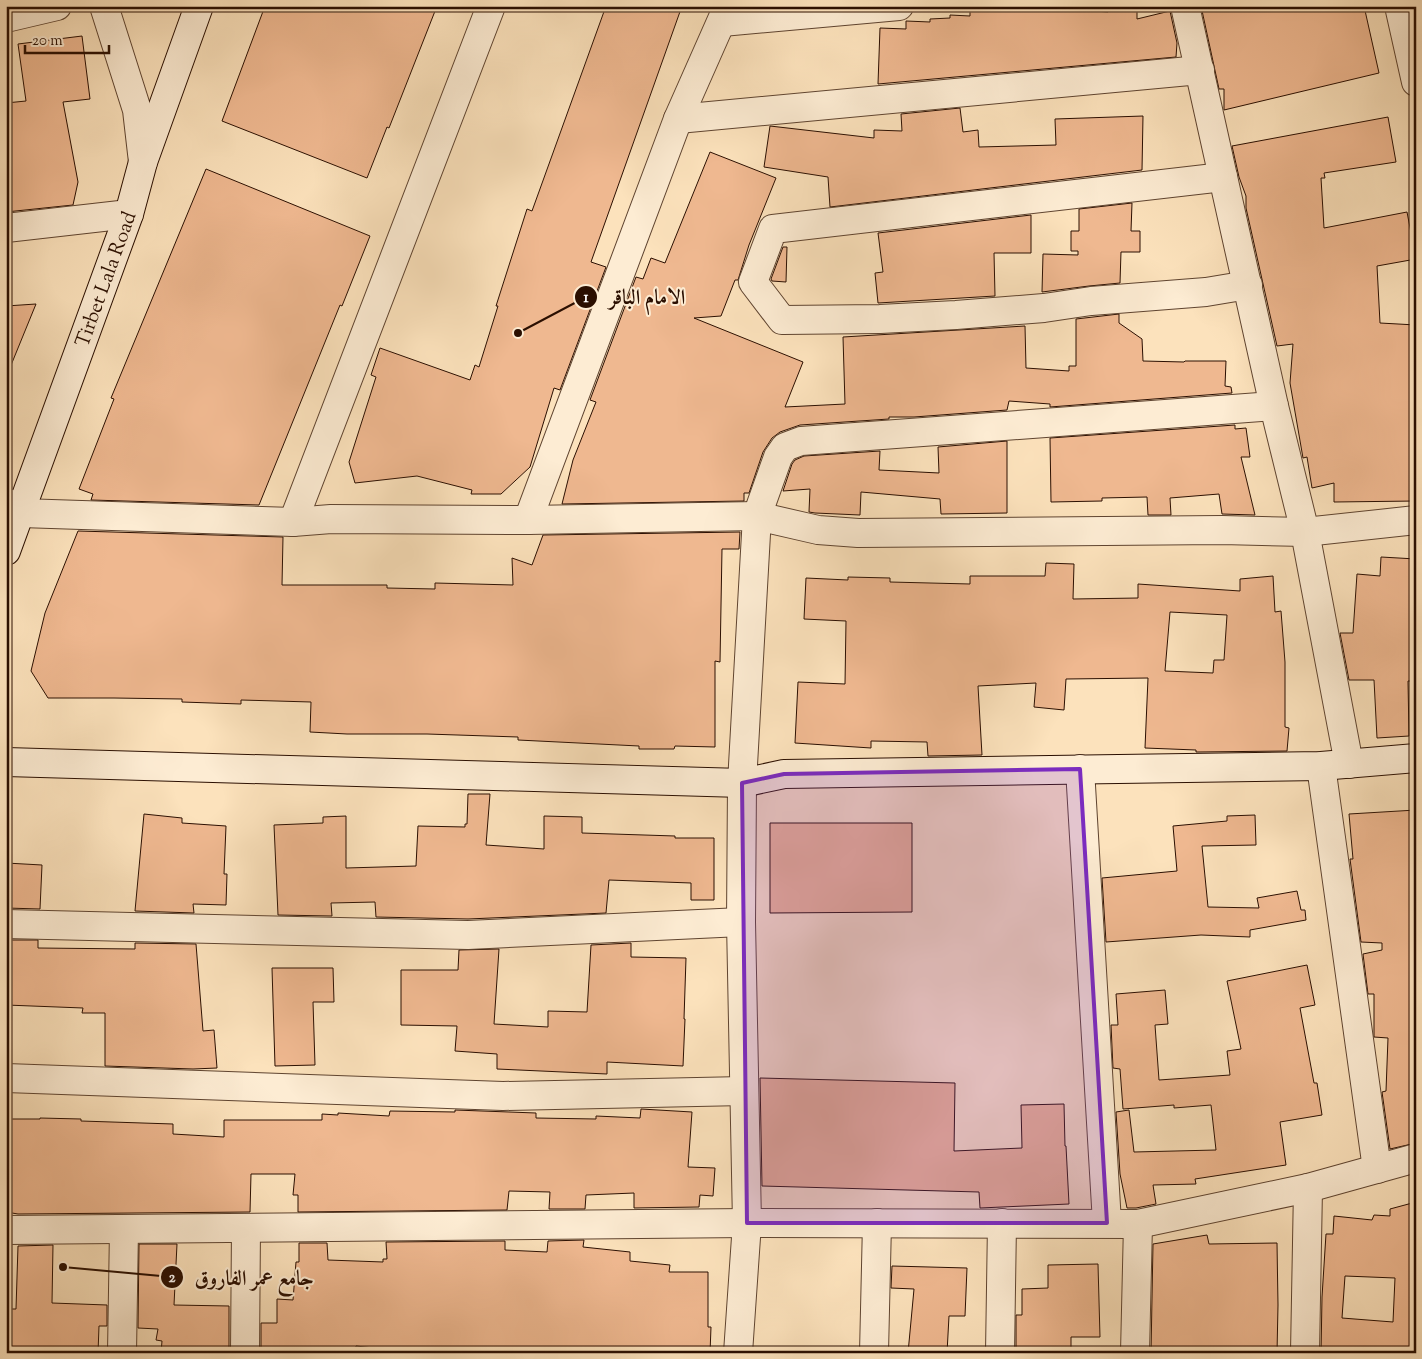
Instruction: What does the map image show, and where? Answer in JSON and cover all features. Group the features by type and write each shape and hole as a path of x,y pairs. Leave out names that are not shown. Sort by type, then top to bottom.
{"street":[{"path":"6,18 57,6"},
{"path":"104,6 137,110 143,162"},
{"name":"Tirbet Lala Road","path":"6,551 14,507 129,214 143,162 199,6"},
{"path":"293,522 491,6"},
{"path":"528,520 678,119 725,14 899,6"},
{"path":"1185,6 1274,406 1305,532 1349,764"},
{"path":"1399,6 1416,82"},
{"path":"678,119 1200,70"},
{"path":"1224,177 773,229 753,282 782,320 880,319 956,315 1044,308 1091,301 1206,292 1248,285"},
{"path":"6,228 129,214"},
{"path":"738,1353 747,1223 741,922 742,783 757,516 778,457 785,447 801,441 1274,406"},
{"path":"14,507 293,522 331,518 528,520 757,516 818,530 858,533 1222,530 1305,532 1416,520"},
{"path":"6,762 742,783 784,774 1321,766 1416,758"},
{"path":"1321,766 1376,1170"},
{"path":"1080,769 1107,1224"},
{"path":"6,924 468,935 741,922"},
{"path":"6,1078 503,1096 744,1091"},
{"path":"6,1230 747,1223 1138,1224 1308,1188 1416,1158"},
{"path":"1305,1353 1308,1188"},
{"path":"874,1353 877,1223"},
{"path":"1000,1353 1002,1223"},
{"path":"1134,1353 1138,1224"},
{"path":"245,1353 246,1228"},
{"path":"122,1353 124,1229"}],"highlighted area":[{"path":"1080,769 1107,1223 747,1223 742,783 784,774"}],"building":[{"path":"265,6 437,6 389,128 387,127 367,178 222,121"},
{"path":"606,6 682,6 591,262 606,267 560,390 554,388 530,467 501,494 471,494 472,490 417,476 355,483 349,462 376,377 371,375 380,348 470,380 475,365 479,367 527,209 532,211"},
{"path":"1027,6 1108,12 1108,9 1137,10 1137,19 1170,11 1177,43 1176,57 878,84 880,28 906,29 906,21 930,22 930,19 950,18 950,15 970,16 970,7 1027,8"},
{"path":"1201,6 1364,6 1379,73 1224,110 1224,89 1219,89"},
{"path":"82,36 90,99 63,102 78,182 73,205 6,212 6,103 26,101 18,44"},
{"path":"960,108 963,132 978,130 979,147 1056,145 1055,119 1143,116 1142,170 830,207 828,177 764,167 770,126 874,138 874,130 902,131 901,114"},
{"path":"1388,117 1396,162 1324,173 1325,178 1321,178 1324,228 1407,212 1416,259 1377,266 1380,323 1416,325 1416,501 1334,502 1334,483 1312,488 1307,457 1303,458 1290,383 1293,344 1277,346 1246,208 1246,196 1239,177 1232,146"},
{"path":"710,152 776,178 749,245 738,280 735,280 721,316 694,318 803,362 785,407 845,404 843,337 1025,326 1026,368 1069,371 1069,366 1076,366 1076,319 1119,314 1119,323 1142,339 1143,361 1226,361 1225,386 1231,387 1232,393 1050,407 1050,404 1009,401 1007,410 889,417 889,419 800,425 780,432 772,438 763,452 749,493 744,493 744,501 562,504 573,460 596,402 590,400 636,277 643,279 651,258 665,263"},
{"path":"206,169 370,236 259,505 91,500 93,494 79,489 114,399 111,398"},
{"path":"1132,203 1131,231 1140,231 1140,252 1121,252 1120,283 1042,292 1043,254 1078,255 1078,251 1071,251 1071,231 1079,231 1079,209"},
{"path":"1031,215 1031,253 994,253 995,296 878,303 875,273 883,272 878,233"},
{"path":"783,247 787,247 786,282 772,281 771,279"},
{"path":"36,304 7,375 6,375 6,306"},
{"path":"1235,425 1235,429 1246,428 1250,457 1241,457 1255,515 1222,514 1219,494 1170,498 1171,515 1148,515 1147,497 1102,498 1102,501 1051,502 1050,438"},
{"path":"1007,441 1007,513 941,514 940,499 861,492 860,515 815,513 809,512 810,489 783,491 792,464 795,460 804,456 880,451 879,470 939,473 938,447"},
{"path":"78,531 283,537 282,585 387,585 387,588 435,589 435,583 513,585 512,558 532,565 543,535 740,532 739,549 722,549 720,662 715,661 715,747 675,746 674,749 639,749 639,746 518,740 518,737 310,732 311,702 241,700 241,704 182,702 182,699 48,698 31,671 45,613"},
{"path":"1381,557 1416,559 1416,681 1408,681 1409,736 1377,738 1374,680 1349,680 1340,633 1353,633 1357,574 1380,576"},
{"path":"1046,563 1074,564 1073,599 1138,598 1138,584 1240,591 1240,579 1273,576 1275,612 1281,611 1285,662 1285,727 1289,728 1287,751 1196,752 1196,750 1145,748 1148,678 1066,679 1064,710 1034,707 1036,683 978,686 982,755 928,756 927,742 871,741 871,748 795,743 798,682 845,684 846,621 804,619 806,578 848,580 848,577 890,578 890,582 970,584 970,576 1045,576","holes":["1170,612 1227,615 1224,660 1214,660 1213,673 1165,671"]},
{"path":"468,794 490,794 486,845 544,849 544,816 582,817 582,833 714,838 714,900 691,900 691,883 609,880 606,913 468,919 376,917 375,902 331,903 332,916 278,915 274,825 323,823 323,817 346,816 346,868 416,866 418,826 465,827 465,824 467,824"},
{"path":"1416,810 1416,846 1414,846 1416,990 1413,1042 1416,1042 1413,1088 1416,1113 1416,1143 1390,1149 1382,1092 1386,1091 1388,1038 1374,1037 1374,994 1368,994 1363,954 1382,950 1382,943 1361,942 1350,859 1353,859 1349,814"},
{"path":"144,814 182,818 182,823 226,826 224,874 227,874 226,905 193,904 194,913 135,911"},
{"path":"1255,815 1256,845 1202,846 1208,907 1259,908 1257,898 1297,891 1301,910 1305,910 1306,920 1250,930 1250,937 1201,935 1106,942 1102,878 1177,871 1173,826 1227,821 1227,816"},
{"path":"770,823 912,823 912,912 770,913"},
{"path":"6,863 42,865 40,909 6,908"},
{"path":"6,940 38,940 38,948 135,949 135,943 196,944 203,1031 214,1030 217,1068 105,1066 105,1013 82,1013 83,1008 6,1005"},
{"path":"631,943 631,957 686,958 683,1066 607,1062 607,1074 497,1069 497,1054 455,1051 457,1026 401,1025 401,970 458,970 459,950 499,949 494,1024 548,1027 548,1011 587,1012 591,945"},
{"path":"1307,965 1315,1005 1300,1008 1314,1083 1317,1083 1322,1115 1280,1122 1286,1165 1195,1179 1196,1184 1153,1185 1156,1204 1127,1208 1120,1174 1116,1112 1129,1110 1134,1152 1216,1150 1211,1105 1174,1108 1174,1105 1123,1109 1120,1069 1113,1068 1111,1025 1118,1025 1116,994 1165,990 1168,1024 1155,1025 1159,1080 1230,1075 1227,1051 1241,1049 1227,981"},
{"path":"272,968 333,968 334,1002 313,1002 315,1065 275,1066"},
{"path":"760,1078 955,1083 954,1151 1022,1148 1021,1105 1064,1104 1069,1204 980,1208 979,1192 762,1186"},
{"path":"641,1109 692,1112 688,1167 715,1168 713,1196 700,1195 699,1207 634,1208 634,1193 586,1195 585,1209 549,1209 550,1192 509,1191 507,1210 298,1212 298,1195 293,1195 295,1174 251,1174 250,1212 18,1214 6,1212 6,1119 81,1119 81,1121 173,1124 173,1134 224,1137 224,1120 322,1120 322,1114 389,1116 390,1111 455,1112 455,1110 536,1113 536,1118 596,1119 596,1116 640,1118"},
{"path":"1416,1202 1416,1353 1321,1353 1326,1234 1333,1234 1334,1216 1372,1220 1374,1215 1390,1216 1390,1209","holes":["1345,1276 1395,1278 1393,1322 1342,1318"]},
{"path":"1207,1235 1209,1244 1277,1243 1277,1353 1151,1353 1153,1244"},
{"path":"584,1240 583,1247 630,1252 630,1261 670,1265 669,1272 708,1272 708,1327 711,1327 710,1353 418,1353 356,1346 355,1353 261,1353 261,1323 277,1323 277,1299 293,1300 296,1262 299,1262 299,1243 327,1243 328,1260 383,1262 383,1259 387,1259 386,1242 505,1241 505,1250 547,1252 548,1241"},
{"path":"139,1244 177,1244 174,1305 229,1306 229,1353 161,1353 162,1341 156,1340 158,1329 138,1328"},
{"path":"53,1245 52,1303 107,1305 107,1326 99,1326 98,1353 7,1353 9,1309 16,1309 18,1246"},
{"path":"1098,1264 1100,1337 1071,1337 1071,1353 1016,1353 1016,1315 1022,1315 1022,1289 1048,1288 1048,1265"},
{"path":"892,1266 967,1268 965,1316 949,1316 947,1353 908,1353 914,1289 891,1288"}],"place":[{"name":"الامام الباقر","path":"518,333"},
{"name":"جامع عمر الفاروق","path":"63,1267"}]}
